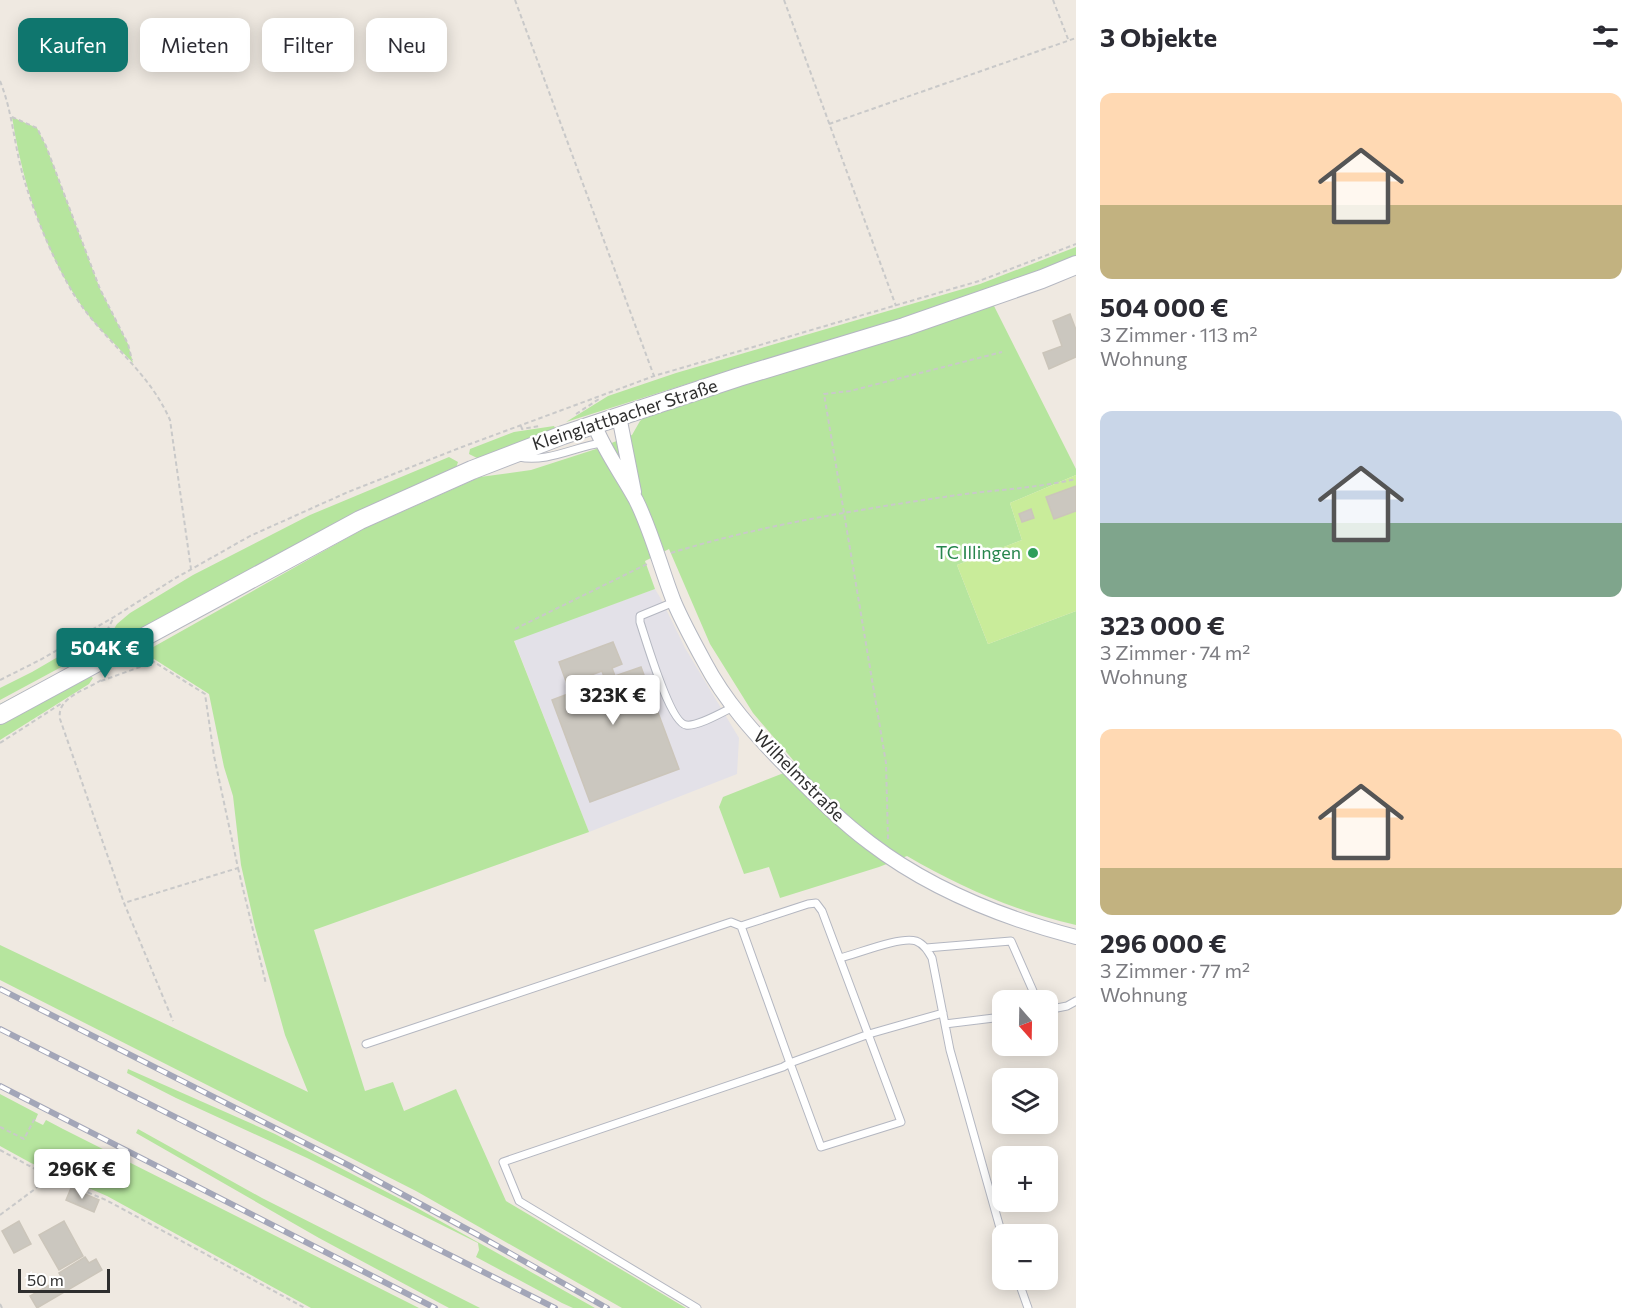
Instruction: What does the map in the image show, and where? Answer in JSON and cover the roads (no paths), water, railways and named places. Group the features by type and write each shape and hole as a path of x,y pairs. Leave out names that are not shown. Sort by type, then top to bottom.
{"street":[{"name":"Kleinglattbacher Straße","path":"0,714 97,673 192,609 360,520 508,455 594,424 904,327 1076,265"},
{"name":"Wilhelmstraße","path":"619,416 636,500"},
{"name":"Wilhelmstraße","path":"594,424 602,443 636,500 674,602 706,666 733,707 756,735 816,797 870,843 888,855 935,884 985,908 1076,937"}],"lane":[{"path":"508,455 531,460 602,443"},
{"path":"674,602 640,616 640,622 667,701 678,721 685,726 694,725 733,707"},
{"path":"366,1044 731,922 741,926 816,903 822,911 901,1122 821,1148 741,926"},
{"path":"840,958 897,942 914,940 926,948 932,958 950,1050 999,1224"},
{"path":"926,948 1011,941 1033,990"},
{"path":"1058,1008 1076,1001"},
{"path":"697,1308 519,1201 503,1162 772,1071 869,1034 943,1013"},
{"path":"945,1024 992,1018"},
{"path":"1022,1290 1028,1308"}],"railway":[{"path":"0,989 348,1165 607,1308"},
{"path":"0,1029 555,1308"},
{"path":"0,1086 435,1308"}],"place":[{"name":"TC Illingen","path":"1033,553"}]}
